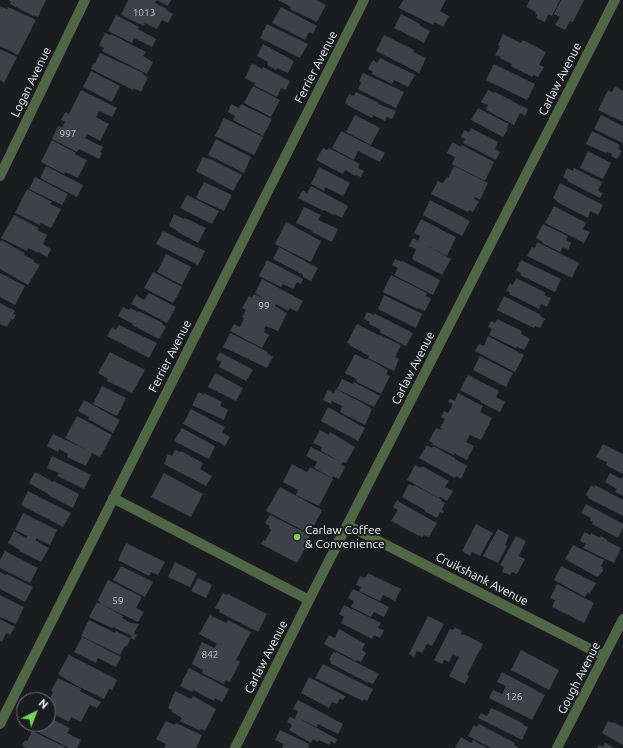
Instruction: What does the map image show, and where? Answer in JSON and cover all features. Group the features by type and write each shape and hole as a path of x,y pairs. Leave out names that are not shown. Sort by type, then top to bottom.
{"street":[{"name":"Logan Avenue","path":"0,176 85,0"},
{"name":"Ferrier Avenue","path":"0,724 364,0"},
{"name":"Carlaw Avenue","path":"235,748 615,0"},
{"path":"113,498 309,600"},
{"name":"Cruikshank Avenue","path":"348,525 604,656"},
{"name":"Gough Avenue","path":"557,748 623,619"}],"building":[{"path":"8,0 46,0 38,17 10,4 11,2"},
{"path":"128,0 157,0 155,3 173,14 168,23 162,20 157,29 145,23 144,26 121,15"},
{"path":"157,0 171,0 168,6"},
{"path":"278,0 316,0 326,5 317,22 290,9 291,7"},
{"path":"403,0 446,0 440,11 449,16 443,27 435,22 433,25 399,8"},
{"path":"530,0 560,0 552,16 548,14 545,22 536,18 536,12 526,7"},
{"path":"561,0 584,0 573,22 570,21 565,30 555,25 560,17 554,14"},
{"path":"0,6 7,9 8,7 36,20 18,55 0,46"},
{"path":"281,7 317,26 313,34 309,32 305,40 272,23"},
{"path":"401,14 430,31 424,43 394,28"},
{"path":"116,15 139,27 138,29 156,39 152,47 134,38 132,43 108,31"},
{"path":"267,24 308,44 300,58 260,38"},
{"path":"105,33 111,34 146,52 143,56 153,62 147,74 102,51 104,48 99,45"},
{"path":"503,34 521,43 523,40 546,52 539,65 544,67 538,77 534,75 532,77 511,66 512,64 500,58 501,57 495,55 500,46 498,45"},
{"path":"384,35 414,50 413,52 426,58 419,73 376,51"},
{"path":"263,44 294,61 288,73 277,68 276,70 267,65 268,62 257,56"},
{"path":"0,49 17,57 4,83 0,80"},
{"path":"100,53 143,73 142,74 148,77 141,92 134,88 133,90 91,69"},
{"path":"380,58 415,75 408,87 394,80 392,84 372,74 373,72 368,69 373,60 377,63"},
{"path":"252,63 290,81 286,90 281,88 277,97 254,85 255,83 245,78"},
{"path":"494,64 535,84 527,100 486,80"},
{"path":"91,71 120,86 112,102 83,87"},
{"path":"363,73 404,92 396,108 358,89 361,83 359,81"},
{"path":"253,86 280,100 271,117 244,103"},
{"path":"615,86 623,91 623,122 598,110 608,90 612,92"},
{"path":"81,90 117,108 112,117 99,111 96,117 109,124 100,141 87,134 85,138 103,147 100,152 102,153 99,159 79,149 77,152 52,139 58,126 62,127 65,122 61,120 65,112 69,114"},
{"path":"488,90 528,109 525,116 520,113 514,125 486,110 488,105 481,102"},
{"path":"356,92 379,103 378,104 396,111 392,119 387,117 385,121 373,115 372,118 345,103 349,94 354,96"},
{"path":"231,104 239,108 241,104 272,119 263,136 233,120 235,116 228,112"},
{"path":"478,108 509,124 503,137 471,120"},
{"path":"355,115 380,128 371,145 346,132"},
{"path":"601,115 623,126 623,143 594,129"},
{"path":"224,118 263,137 254,155 215,136"},
{"path":"471,128 498,142 495,149 500,152 496,160 463,143 465,139 461,137 464,130 469,132"},
{"path":"341,131 385,153 380,162 358,151 354,160 332,148"},
{"path":"592,131 620,145 618,149 622,151 617,159 611,156 612,154 606,153 586,144"},
{"path":"216,139 251,157 244,173 208,155"},
{"path":"52,140 87,160 78,178 65,172 64,174 41,162"},
{"path":"452,142 461,147 462,145 494,162 485,181 452,164 455,157 447,153"},
{"path":"323,148 327,150 329,148 360,164 358,168 364,171 361,177 355,176 345,170 343,174 316,160"},
{"path":"588,151 611,163 603,179 580,168"},
{"path":"203,157 242,175 233,191 196,171"},
{"path":"46,166 83,185 77,197 40,178"},
{"path":"454,166 488,183 480,200 475,197 474,199 479,201 473,212 469,210 468,212 431,194 438,181 443,183 447,177 448,178"},
{"path":"319,167 350,183 343,196 325,187 324,191 311,184"},
{"path":"567,168 573,171 574,168 602,182 598,191 603,193 600,198 567,181 568,180 563,177"},
{"path":"35,177 68,194 62,205 29,189"},
{"path":"204,182 232,195 224,211 196,198"},
{"path":"560,183 603,205 598,215 590,211 588,218 557,202 553,198"},
{"path":"311,186 348,206 342,218 298,198 303,190 307,193"},
{"path":"27,189 52,202 50,204 61,209 51,228 41,223 40,225 15,213"},
{"path":"187,195 219,211 212,224 180,208"},
{"path":"430,200 470,221 462,236 423,215"},
{"path":"554,206 586,223 583,229 590,232 584,243 545,223"},
{"path":"304,207 321,215 318,220 338,229 332,242 296,223"},
{"path":"174,214 206,228 198,243 169,226"},
{"path":"14,215 39,228 37,230 47,235 43,244 51,249 47,257 28,248 27,251 1,238"},
{"path":"421,219 456,237 447,256 418,241 420,236 414,233"},
{"path":"286,222 321,241 311,262 275,244"},
{"path":"543,224 568,236 566,240 571,243 568,250 563,247 560,252 542,243 543,242 536,238"},
{"path":"163,231 205,251 198,265 156,244"},
{"path":"413,238 451,259 442,275 412,259 416,249 409,246"},
{"path":"1,240 25,253 24,255 40,265 28,285 0,269"},
{"path":"537,242 579,263 572,278 527,256 532,247 535,248"},
{"path":"279,247 318,268 311,281 273,259"},
{"path":"166,254 191,267 182,285 157,272"},
{"path":"395,259 440,280 433,295 394,275 398,268 392,265"},
{"path":"267,260 303,279 301,284 297,282 293,289 283,284 281,287 259,276"},
{"path":"521,260 561,279 555,292 520,275 521,273 516,271"},
{"path":"153,272 182,287 173,303 144,288"},
{"path":"0,273 25,286 15,305 0,297"},
{"path":"391,275 427,293 426,296 431,299 425,311 383,292"},
{"path":"516,278 546,293 544,295 551,298 547,307 541,304 539,309 509,294 510,292 506,291 510,283 513,285"},
{"path":"262,279 303,301 297,312 290,308 288,311 276,304 275,306 287,313 278,331 266,326 264,332 269,335 262,348 230,331 234,324 240,327 244,318 242,317 246,310 242,308 249,296 252,298 254,294 266,300 255,293"},
{"path":"149,293 176,307 167,323 131,304 136,295 144,300"},
{"path":"384,295 422,314 416,328 378,309"},
{"path":"504,296 541,315 540,316 545,319 540,328 535,326 534,328 497,310"},
{"path":"0,303 15,311 13,314 16,315 13,320 11,319 7,327 0,324"},
{"path":"123,307 129,310 131,308 163,323 162,324 166,327 159,339 118,316"},
{"path":"367,312 374,315 374,313 413,333 406,346 379,332 381,330 369,324 370,322 364,319"},
{"path":"497,319 522,331 521,334 530,339 524,350 517,347 516,348 489,335 492,329 488,327 491,321 495,323"},
{"path":"357,324 401,345 395,357 399,359 394,371 368,358 369,356 347,343"},
{"path":"119,325 157,343 149,358 107,336 112,327 116,330"},
{"path":"230,333 268,352 267,353 273,357 267,368 223,347"},
{"path":"488,336 524,355 515,372 475,351 479,344 484,346"},
{"path":"110,352 145,370 132,393 107,381 108,379 98,373"},
{"path":"220,352 253,370 246,381 219,367 221,362 216,359"},
{"path":"355,354 388,370 386,374 390,376 381,394 357,382 356,379 345,373"},
{"path":"480,356 513,373 506,387 473,370"},
{"path":"215,373 243,388 236,401 208,387"},
{"path":"468,375 499,391 496,397 505,402 500,412 460,390"},
{"path":"342,379 353,384 354,382 380,396 374,407 337,389"},
{"path":"102,386 126,398 117,416 93,404"},
{"path":"336,389 372,409 365,425 340,412 342,406 332,401 331,404 323,400 328,390 334,393"},
{"path":"199,392 222,402 220,406 228,410 224,420 192,405"},
{"path":"458,393 483,406 480,412 492,418 481,440 470,435 466,442 474,446 467,460 432,444 433,443 429,441 436,428 442,429 440,428 445,419 441,417 444,411 448,413 453,404 448,402 450,399 455,401"},
{"path":"84,400 120,420 113,433 88,419 89,417 78,411"},
{"path":"328,407 365,428 358,441 321,421"},
{"path":"191,409 225,427 222,432 230,437 225,446 183,424"},
{"path":"77,416 112,435 100,457 92,453 86,466 67,457 68,454 59,449 58,452 47,446 53,434 87,450 65,438"},
{"path":"182,428 215,446 209,459 174,441"},
{"path":"320,430 329,435 330,432 355,447 346,463 342,463 321,451 322,447 313,443"},
{"path":"603,444 623,454 623,474 606,465 607,462 596,457"},
{"path":"427,445 432,448 433,446 467,466 461,479 456,476 455,478 419,458"},
{"path":"311,447 342,463 341,464 345,467 339,479 333,476 332,478 314,468 317,462 306,456"},
{"path":"175,450 181,451 203,463 200,469 212,476 206,486 164,464 168,454 172,456"},
{"path":"52,456 91,475 84,489 57,476 59,473 47,468"},
{"path":"292,464 307,472 310,467 333,479 319,506 296,495 298,490 283,482"},
{"path":"415,465 421,468 422,466 449,481 445,487 453,491 447,501 407,480"},
{"path":"35,472 79,494 73,508 29,483"},
{"path":"164,473 203,494 191,517 151,497"},
{"path":"610,473 621,479 623,476 623,496 615,492 617,489 605,482"},
{"path":"409,484 414,485 442,500 441,501 445,503 442,509 444,511 443,513 440,512 437,518 402,497"},
{"path":"591,485 594,487 595,485 623,500 623,516 588,498 589,497 586,495"},
{"path":"280,487 322,510 310,534 266,511"},
{"path":"28,491 71,513 63,527 21,505"},
{"path":"397,500 437,523 429,537 424,535 422,537 419,536 391,521 398,510 393,507"},
{"path":"586,504 623,524 623,528 618,538 592,524 593,522 590,520 591,518 581,513"},
{"path":"23,513 57,530 50,545 36,538 36,541 49,548 41,562 19,551 20,550 8,543 14,531 26,538 28,536 15,530"},
{"path":"270,515 310,535 305,546 306,547 297,563 261,544 263,540 265,541 271,530 269,528 270,526 265,523"},
{"path":"476,524 493,533 480,556 472,552 470,556 462,551"},
{"path":"498,529 509,535 505,545 507,546 498,563 483,556"},
{"path":"584,532 591,535 591,533 600,538 601,536 607,541 621,548 614,563 583,548 586,544 580,541"},
{"path":"516,536 526,541 519,556 525,559 517,574 512,572 510,575 502,572 504,567 500,565"},
{"path":"126,543 165,562 158,575 151,572 149,576 118,560"},
{"path":"573,545 604,560 601,567 603,571 597,577 565,559"},
{"path":"5,551 38,568 30,583 0,568 0,560"},
{"path":"175,562 197,573 190,587 168,577"},
{"path":"121,566 153,582 145,597 113,580"},
{"path":"561,566 596,583 590,594 588,592 585,597 554,580"},
{"path":"0,572 33,587 25,602 0,589"},
{"path":"368,573 401,589 395,601 383,595 380,601 359,591 361,587 356,585 360,576 365,578"},
{"path":"198,578 212,585 206,598 191,591"},
{"path":"108,580 142,597 136,608 144,612 138,622 101,604 98,600"},
{"path":"557,584 594,603 584,623 552,607 555,600 550,598"},
{"path":"353,589 389,607 384,617 374,612 371,617 351,607 354,601 348,598"},
{"path":"223,593 228,594 267,614 258,632 219,612 220,610 215,608"},
{"path":"0,595 24,607 16,624 0,617"},
{"path":"97,602 123,616 122,618 131,623 139,624 134,634 137,635 134,640 131,638 120,655 81,636 89,620 115,633 116,631 130,638 132,636 89,617"},
{"path":"344,605 381,623 378,628 384,630 380,638 374,635 372,639 341,623 344,617 339,614"},
{"path":"210,615 226,623 228,620 251,632 236,660 240,662 230,682 226,680 224,684 202,673 203,670 192,664 202,642 214,648 217,644 199,634"},
{"path":"428,616 444,624 432,646 427,644 422,653 417,651 414,657 409,654"},
{"path":"0,619 15,627 10,635 6,633 2,642 0,641"},
{"path":"455,627 462,631 461,634 464,634 483,644 467,675 469,676 465,684 449,676 459,657 453,654 449,662 444,660 442,664 434,660 450,629 453,630"},
{"path":"339,629 365,644 362,650 366,653 361,662 356,661 324,644 329,635 335,638"},
{"path":"82,637 121,657 116,667 98,658 96,663 74,652"},
{"path":"521,650 559,670 549,690 511,670"},
{"path":"333,652 336,652 379,674 373,684 368,683 330,663 331,661 329,660"},
{"path":"69,655 117,680 112,690 109,689 104,699 77,686 58,674"},
{"path":"323,664 373,689 367,701 364,699 363,701 315,678"},
{"path":"189,668 229,689 222,702 215,698 214,701 193,690 192,692 180,686"},
{"path":"502,672 545,695 532,720 489,698 493,690 502,694 506,686 497,682"},
{"path":"309,677 345,696 343,700 340,699 337,704 332,702 329,708 301,693"},
{"path":"58,678 81,689 80,691 101,702 97,708 90,705 81,722 71,717 69,722 56,715 56,692 51,691"},
{"path":"175,691 191,699 193,696 216,709 205,731 201,729 200,731 180,721 182,718 168,708"},
{"path":"298,700 343,724 338,734 318,724 317,727 298,718 337,739 335,744 331,741 329,745 313,739 311,743 289,730 292,725 287,722 290,717 295,719 298,712 293,709"},
{"path":"491,708 528,727 522,740 478,718 481,713 487,716"},
{"path":"56,721 70,728 67,733 81,740 77,748 69,748 38,732 56,732"},
{"path":"166,721 175,725 176,723 202,735 196,748 164,747 166,744 156,739"},
{"path":"608,721 623,727 623,745 602,733"},
{"path":"479,724 515,743 514,745 519,748 491,748 468,736 474,725 477,727"},
{"path":"280,730 309,744 308,747 310,748 282,748 284,744 275,740"},
{"path":"32,732 34,732 65,747 26,748 22,746 25,740 27,741"},
{"path":"461,737 471,743 473,740 487,748 455,748"},
{"path":"605,743 615,748 597,748 599,745 603,747"}],"place":[{"name":"Carlaw Coffee & Convenience","path":"297,537"}]}
